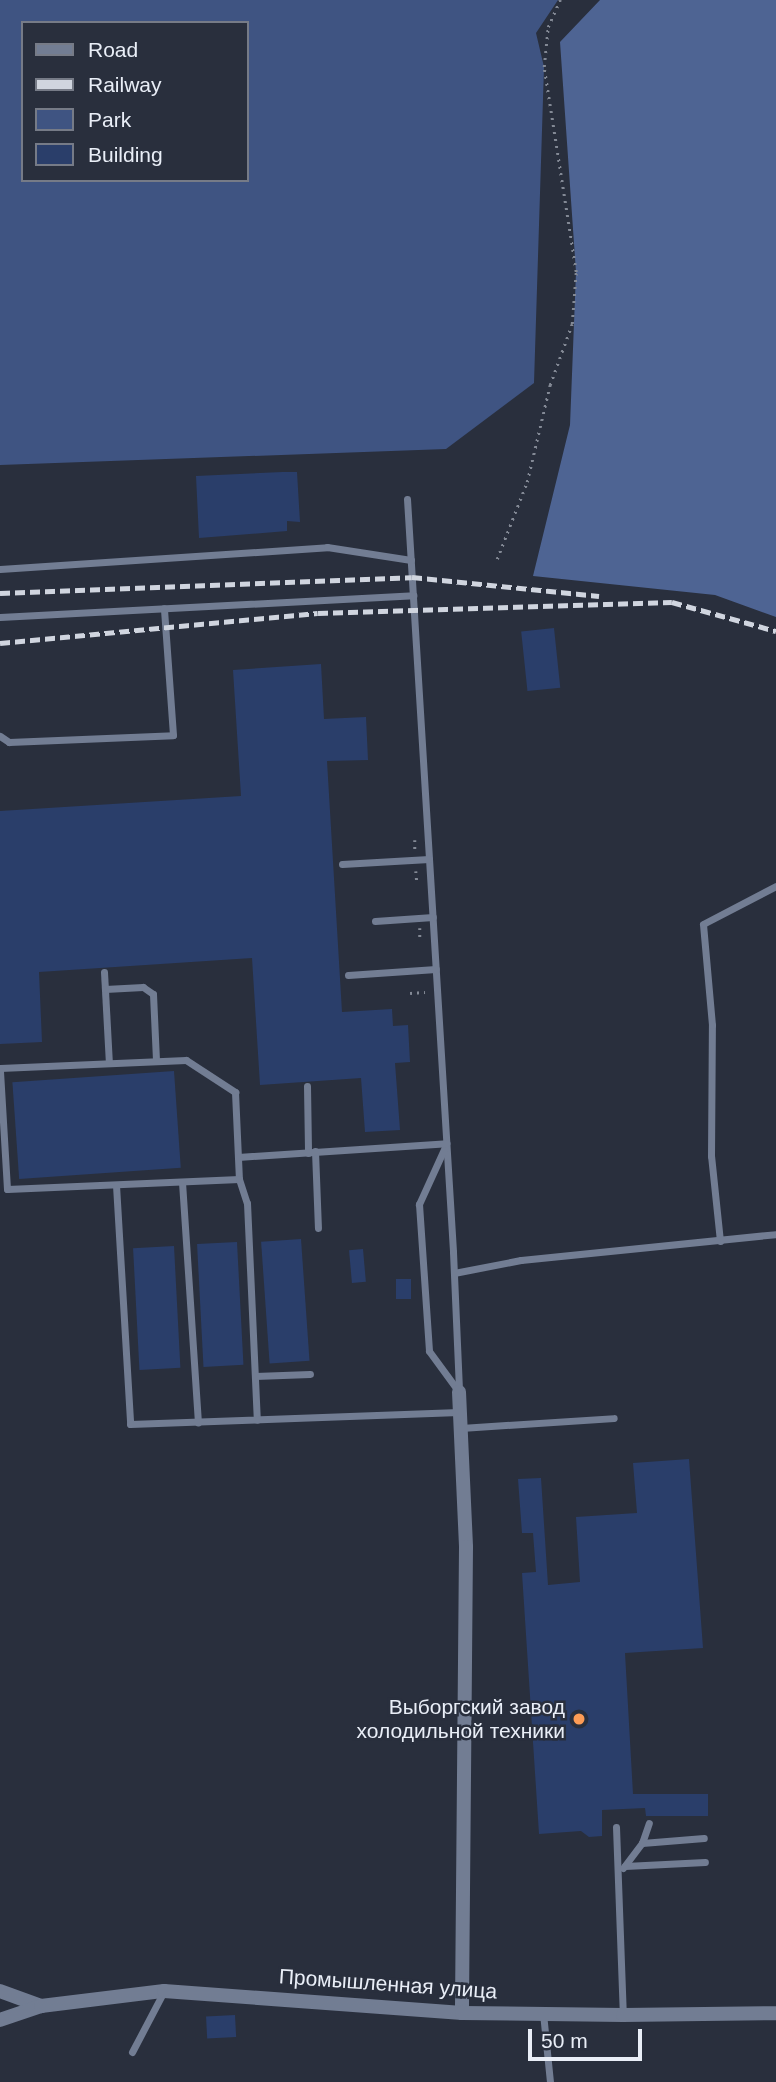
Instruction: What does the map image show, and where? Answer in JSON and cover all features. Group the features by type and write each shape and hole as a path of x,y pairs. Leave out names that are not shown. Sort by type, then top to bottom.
{"street":[{"path":"459,1392 466,1547 462,2012"},
{"path":"0,1991 41,2006"},
{"name":"Промышленная улица","path":"0,2020 41,2006 164,1991 462,2012 623,2015 776,2013"}],"lane":[{"path":"407,499 447,1143 459,1392"},
{"path":"0,569 327,547 411,560"},
{"path":"0,617 413,595"},
{"path":"0,736 9,743 173,735 163,608"},
{"path":"342,864 429,859"},
{"path":"720,1241 711,1156 712,1025 703,924 776,886"},
{"path":"374,921 433,917"},
{"path":"348,975 436,969"},
{"path":"104,972 109,1063"},
{"path":"105,989 143,987 153,994 156,1061"},
{"path":"239,1179 4,1187 0,1070 186,1060 235,1092 239,1179 247,1203 257,1420"},
{"path":"307,1086 318,1228"},
{"path":"238,1157 447,1143"},
{"path":"447,1143 419,1204 429,1351 459,1392"},
{"path":"183,1182 198,1422"},
{"path":"116,1185 130,1424 460,1412"},
{"path":"454,1273 521,1260 776,1234"},
{"path":"255,1376 310,1374"},
{"path":"461,1429 614,1418"},
{"path":"618,1874 642,1843 649,1823"},
{"path":"616,1827 623,2015"},
{"path":"642,1843 704,1838"},
{"path":"625,1866 705,1861"},
{"path":"132,2052 164,1991"},
{"path":"543,2013 550,2082"}],"path":[{"path":"497,559 527,482 550,385 572,324 576,272 544,67 548,27 560,0"}],"green space":[{"path":"0,0 558,0 536,33 544,67 534,383 446,449 0,465"}],"shaded area":[{"path":"600,0 776,0 776,617 715,595 533,576 570,425 576,272 560,42"}],"building":[{"path":"297,472 300,522 287,521 287,531 199,538 196,476"},
{"path":"554,628 560,688 527,691 521,631"},
{"path":"321,664 324,719 366,717 368,760 327,761 342,1012 392,1009 393,1026 408,1025 410,1062 395,1063 400,1130 365,1132 361,1078 260,1085 252,958 39,972 42,1042 0,1044 0,811 241,796 233,670"},
{"path":"174,1071 181,1168 19,1179 12,1082"},
{"path":"301,1239 310,1361 270,1363 261,1242"},
{"path":"237,1242 243,1365 203,1367 197,1244"},
{"path":"174,1246 180,1368 139,1370 133,1248"},
{"path":"363,1249 366,1282 352,1283 349,1250"},
{"path":"396,1279 411,1279 411,1299 396,1299"},
{"path":"689,1459 703,1648 625,1653 633,1794 708,1794 708,1816 646,1816 645,1808 602,1810 602,1836 589,1837 581,1831 539,1834 522,1573 536,1572 533,1533 522,1533 518,1479 541,1478 548,1585 580,1582 576,1517 637,1513 633,1463"},
{"path":"235,2015 236,2037 207,2038 206,2017"}],"railway":[{"path":"0,593 412,577 599,596"},
{"path":"0,643 318,613 672,602 776,631"}],"place":[{"name":"Выборгский завод холодильной техники","path":"579,1719"}]}
